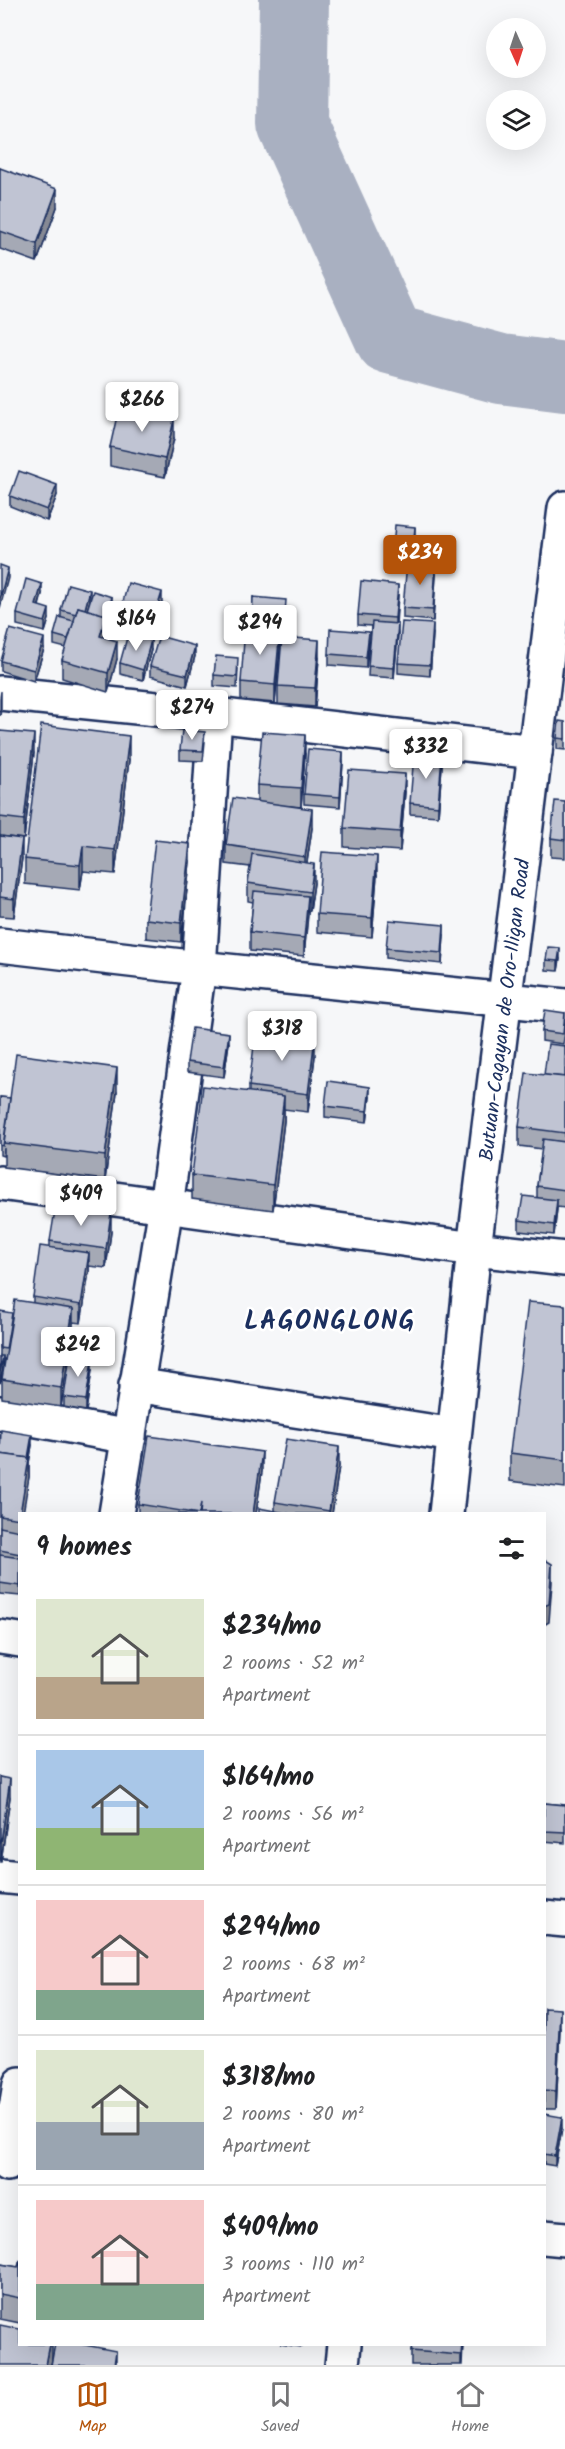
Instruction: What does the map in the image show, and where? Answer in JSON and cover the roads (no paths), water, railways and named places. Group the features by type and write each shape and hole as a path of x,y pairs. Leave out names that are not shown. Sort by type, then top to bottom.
{"main road":[{"name":"Butuan-Cagayan de Oro-Iligan Road","path":"446,1512 474,1249 565,508"},
{"path":"0,693 535,752"},
{"path":"116,1512 166,1206 199,969 215,715"},
{"path":"0,945 199,969 565,1006"},
{"path":"0,1183 474,1249 565,1259"},
{"path":"136,1385 454,1435"},
{"path":"0,1413 129,1437"},
{"path":"0,1637 18,1640"},
{"path":"0,1876 18,1878"},
{"path":"546,1918 565,1920"},
{"path":"9,2164 18,2099"},
{"path":"546,2237 565,2238"},
{"path":"342,2365 344,2346"}],"waterway":[{"path":"294,0 292,124 390,339 501,369 565,377"}],"district":[{"name":"LAGONGLONG","path":"330,1320"}]}
